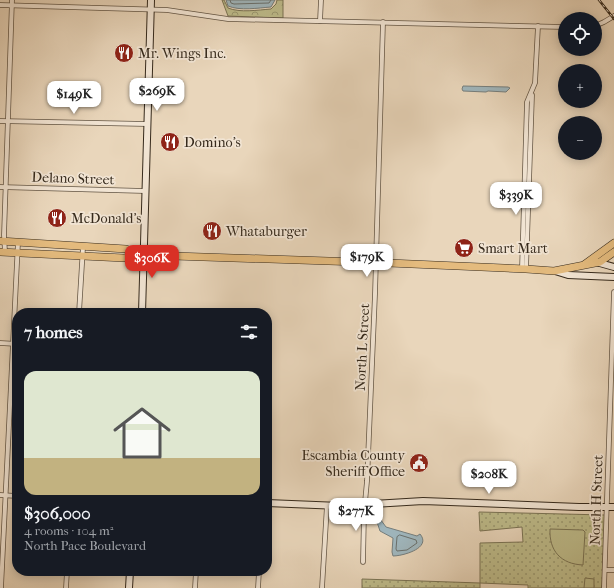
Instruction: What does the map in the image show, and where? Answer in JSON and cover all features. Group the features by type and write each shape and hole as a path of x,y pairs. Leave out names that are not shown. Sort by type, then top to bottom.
{"main road":[{"path":"142,308 151,0"},
{"path":"2,241 126,249 144,255"},
{"path":"582,267 614,243"},
{"path":"3,252 124,258 144,255 554,271 582,267 600,262 614,252"},
{"path":"591,260 614,267"},
{"path":"554,271 568,275 614,277"},
{"path":"272,503 327,506 423,502 579,507 614,506"},
{"path":"130,576 130,588"}],"street":[{"path":"3,252 2,241 6,187 12,0"},
{"path":"320,21 321,0"},
{"path":"0,6 151,9 228,19 558,27"},
{"path":"602,23 614,16"},
{"name":"North L Street","path":"364,562 364,512 366,504 376,263 382,22"},
{"path":"524,269 526,129 528,102 535,83 538,26"},
{"path":"0,121 148,124"},
{"name":"Delano Street","path":"0,187 145,191"},
{"path":"16,308 18,242"},
{"path":"79,308 82,246"},
{"name":"North H Street","path":"604,588 614,292"},
{"path":"0,343 12,344"},
{"path":"1,588 12,390"},
{"path":"608,439 614,439"},
{"path":"0,496 12,496"},
{"path":"322,588 327,506"},
{"path":"604,570 614,570"},
{"path":"66,588 67,576"},
{"path":"195,588 196,576"},
{"path":"258,588 259,576"}],"green space":[{"path":"222,0 224,0 228,8 243,11 271,9 276,4 277,0 283,0 283,18 228,16"},
{"path":"479,512 605,515 602,588 528,588 528,585 480,583 480,543 523,542 522,527 480,531"},
{"path":"550,529 583,530 585,532 583,565 568,562 558,555 552,544"},
{"path":"585,578 594,579 594,588 584,588"},
{"path":"362,579 480,583 480,588 362,588"}],"water":[{"path":"226,0 275,0 271,7 243,9 228,6"},
{"path":"463,86 510,88 506,92 486,92 463,91"},
{"path":"375,516 378,516 386,527 417,536 420,534 423,539 422,543 419,547 409,553 393,556 393,538 380,531"}],"railway":[{"path":"599,0 614,19"}],"place":[{"name":"Mr. Wings Inc.","path":"124,53"},
{"name":"Domino's","path":"170,142"},
{"name":"McDonald's","path":"57,218"},
{"name":"Whataburger","path":"212,231"},
{"name":"Smart Mart","path":"464,248"},
{"name":"Escambia County Sheriff Office","path":"419,463"}]}
